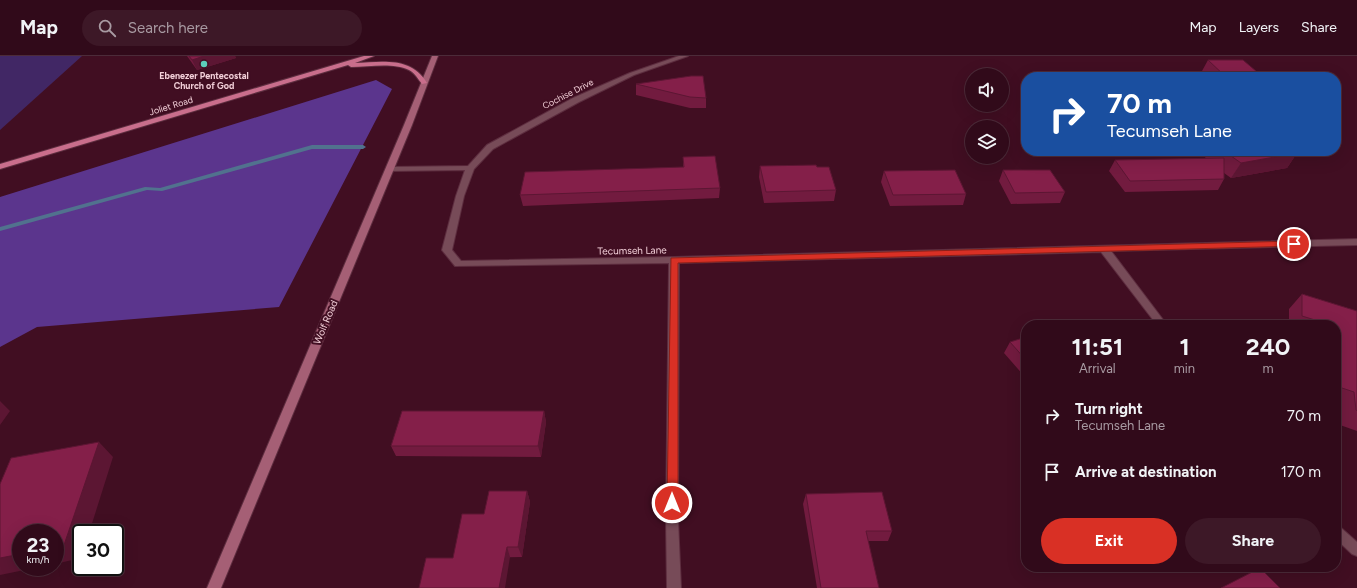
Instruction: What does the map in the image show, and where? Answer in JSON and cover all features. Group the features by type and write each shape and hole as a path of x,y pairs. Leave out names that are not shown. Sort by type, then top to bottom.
{"main road":[{"name":"Joliet Road","path":"0,167 371,56"},
{"path":"339,66 398,66 411,69 419,75 424,83"}],"street":[{"name":"Wolf Road","path":"214,588 390,169 435,56"},
{"name":"Cochise Drive","path":"458,264 447,250 460,196 470,168 490,147 576,100 632,74 685,56"},
{"path":"390,169 470,168"},
{"name":"Tecumseh Lane","path":"458,264 674,260 1357,242"},
{"path":"1104,249 1158,320"},
{"path":"674,260 672,519 674,588"},
{"path":"1341,536 1357,550"}],"shaded area":[{"path":"0,56 82,56 0,130"},
{"path":"376,80 392,89 279,307 37,327 0,347 0,197"}],"building":[{"path":"189,56 204,56 192,60"},
{"path":"1208,60 1243,60 1257,72 1221,72"},
{"path":"691,76 703,76 706,98 690,97 636,84"},
{"path":"715,156 720,188 520,195 525,172 684,167 683,157"},
{"path":"1231,156 1280,156 1241,163"},
{"path":"1224,158 1224,179 1130,181 1115,160"},
{"path":"816,165 817,167 829,167 836,190 766,192 760,166"},
{"path":"955,170 966,194 893,195 884,171"},
{"path":"1003,170 1050,170 1065,192 1015,193"},
{"path":"1302,294 1357,311 1357,411 1354,392 1341,388 1341,320 1315,320 1302,316"},
{"path":"1021,339 1021,354 1010,342"},
{"path":"402,411 544,411 538,446 391,446"},
{"path":"99,442 64,545 64,524 12,524 12,556 0,558 0,484 11,458"},
{"path":"489,491 527,491 518,547 507,547 499,588 419,588 426,558 453,558 462,514 484,514"},
{"path":"882,492 892,531 866,531 879,588 821,588 806,494"},
{"path":"1252,572 1264,572 1280,588 1221,588"}],"waterway":[{"path":"0,229 147,188 160,190 312,147 363,147"}],"place":[{"name":"Ebenezer Pentecostal Church of God","path":"204,64"}],"route":[{"path":"672,503 674,260 1294,244"}]}
